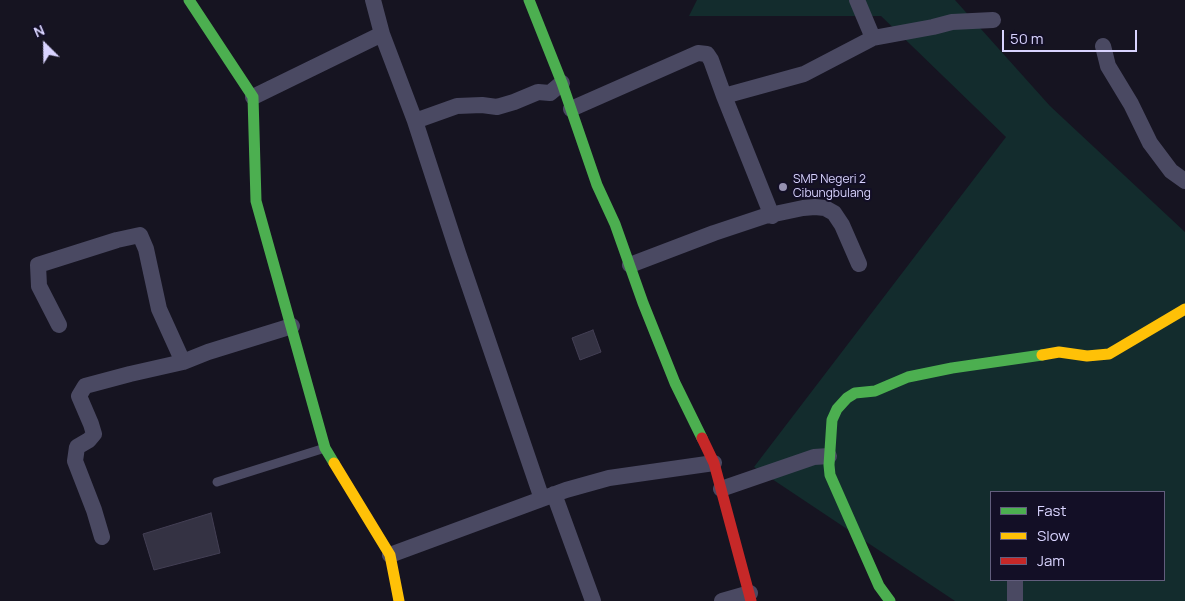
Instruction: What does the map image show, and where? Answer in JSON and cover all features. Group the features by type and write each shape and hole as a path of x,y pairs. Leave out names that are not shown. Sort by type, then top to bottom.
{"street":[{"path":"189,0 253,97 256,201 325,448 390,555 399,601"},
{"path":"373,0 382,34 414,121 458,253 548,496 593,601"},
{"path":"529,0 562,83 597,185 615,224 643,303 675,383 714,463 750,597 722,601"},
{"path":"858,0 873,38"},
{"path":"724,96 804,74 873,38 952,22 993,20"},
{"path":"253,97 382,34"},
{"path":"1104,46 1108,66 1131,104 1150,142 1171,171 1185,181"},
{"path":"571,109 698,53 707,54 772,216"},
{"path":"414,121 458,106 482,105 497,107 538,92 550,93 562,83"},
{"path":"630,265 714,233 766,216 803,208 825,208 834,213 842,225 859,264"},
{"path":"59,325 39,286 38,265 117,240 140,235 146,249 159,309 182,362"},
{"path":"890,601 879,586 830,475 829,456 832,420 836,409 847,398 855,393 875,391 908,377 952,368 1059,352 1087,356 1109,354 1185,309"},
{"path":"102,536 75,461 77,447 89,440 94,434 92,424 78,396 85,386 182,362 292,326"},
{"path":"721,489 814,457 829,456"},
{"path":"390,555 566,490 609,478 714,463"},
{"path":"1014,601 1015,581"}],"lane":[{"path":"217,482 325,448"}],"green space":[{"path":"697,0 955,0 1050,106 1185,232 1185,601 955,601 754,467 1006,137 881,16 689,16"}],"building":[{"path":"593,330 601,352 580,360 572,338"},
{"path":"211,513 220,553 154,570 143,534"}],"traffic: fast":[{"path":"189,0 253,97 256,201 325,448 334,463"},
{"path":"529,0 562,83 597,185 615,224 643,303 675,383 702,438"},
{"path":"890,601 879,586 830,475 832,420 837,409 847,398 855,393 875,391 908,377 952,368 1042,355"}],"traffic: slow":[{"path":"1042,355 1059,352 1087,356 1109,354 1185,309"},
{"path":"334,463 390,555 399,601"}],"traffic: jam":[{"path":"702,438 714,463 751,601"}],"place":[{"name":"SMP Negeri 2 Cibungbulang","path":"783,187"}]}
